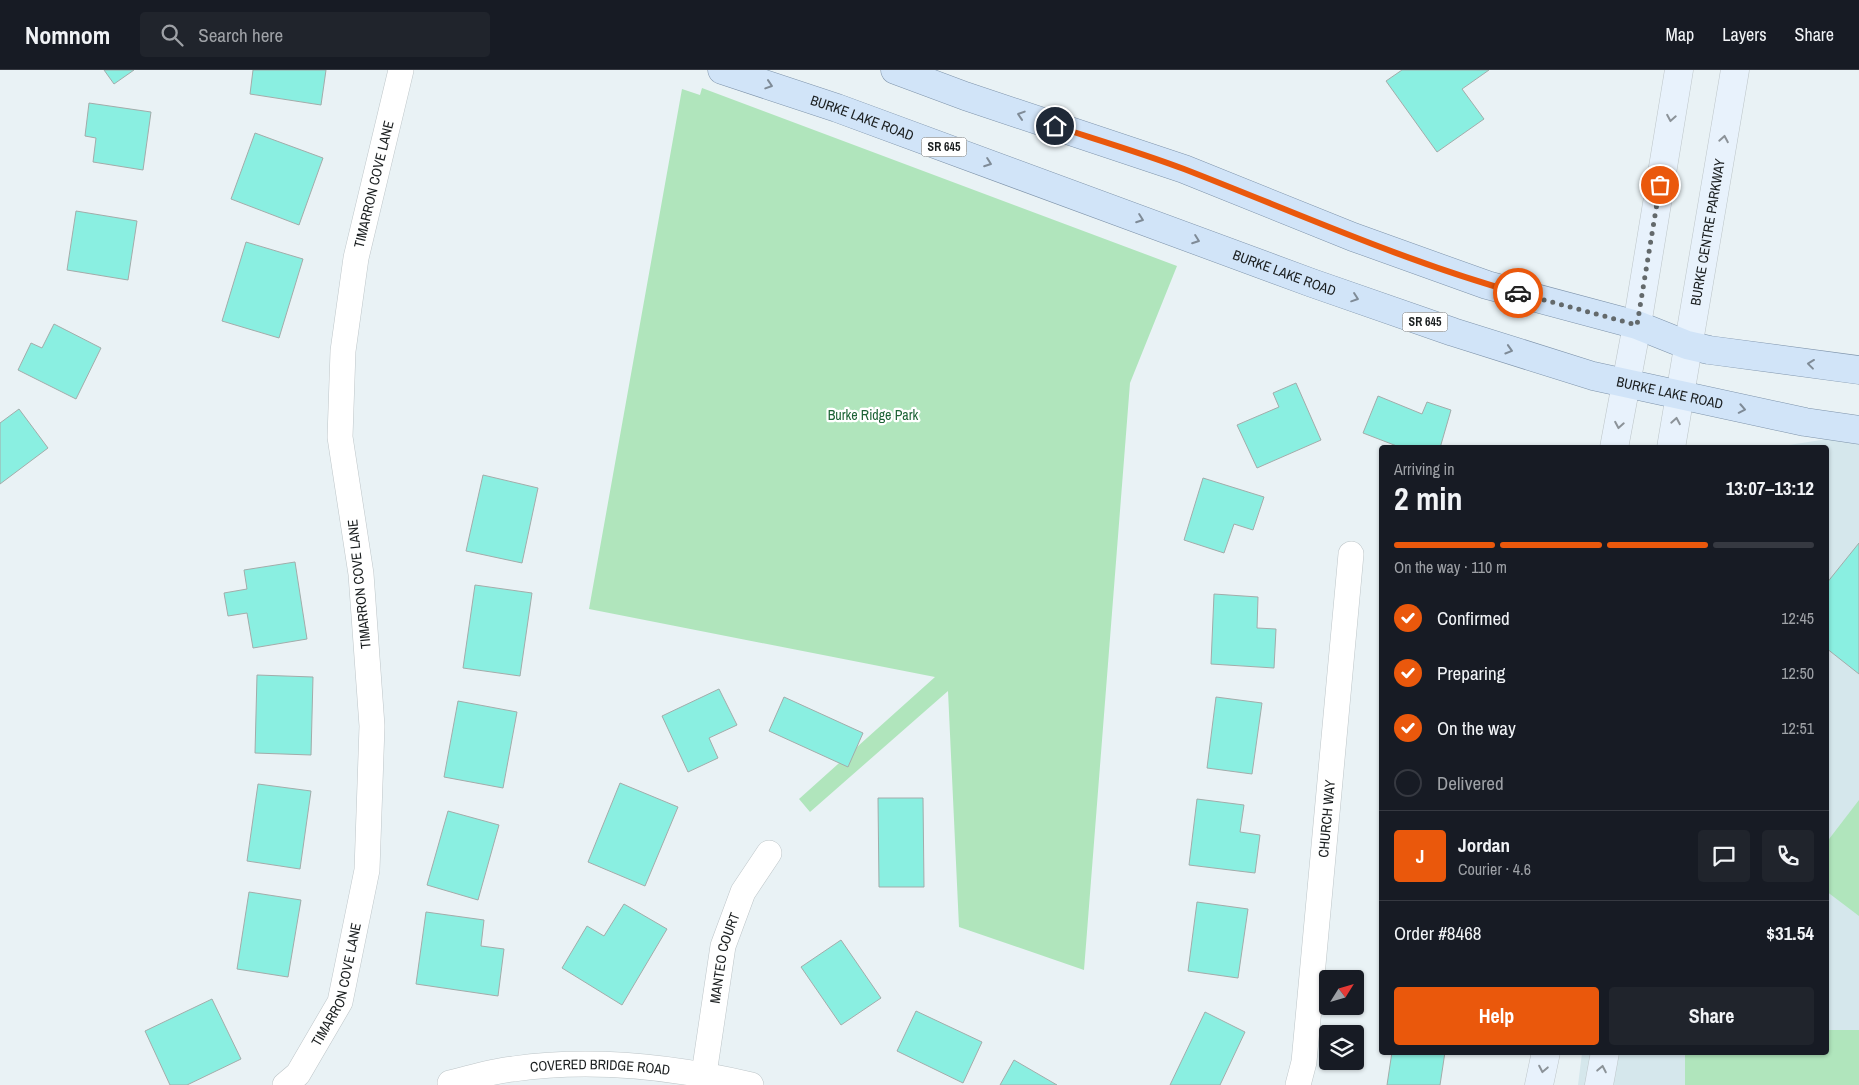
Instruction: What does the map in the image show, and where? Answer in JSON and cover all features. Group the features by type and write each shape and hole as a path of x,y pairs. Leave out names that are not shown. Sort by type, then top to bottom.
{"main road":[{"name":"BURKE LAKE ROAD","path":"722,70 837,108 1454,332 1593,376 1680,394 1725,406 1805,422 1859,430"},
{"path":"895,70 965,96 1184,169 1353,237 1487,284 1637,325 1687,345 1729,354 1859,370"},
{"path":"1615,445 1637,325 1679,70"},
{"name":"BURKE CENTRE PARKWAY","path":"1672,445 1735,70"},
{"path":"1539,1085 1545,1055"},
{"path":"1599,1085 1604,1055"}],"street":[{"name":"TIMARRON COVE LANE","path":"284,1085 298,1074 340,1002 366,870 372,726 361,574 340,436 343,351 356,258 401,70"},
{"name":"CHURCH WAY","path":"1298,1085 1304,1062 1351,554"},
{"name":"MANTEO COURT","path":"704,1074 723,946 743,892 769,853"},
{"name":"COVERED BRIDGE ROAD","path":"450,1083 512,1069 587,1063 704,1074 751,1085"}],"shaded area":[{"path":"1859,434 1859,1085 1578,1085 1582,1055 1829,1055 1829,445 1789,445"}],"green space":[{"name":"Burke Ridge Park","path":"702,88 1177,266 1130,383 1084,970 959,927 948,691 810,812 799,799 935,677 589,609 682,89 700,95"},
{"path":"1859,800 1859,916 1829,893 1829,839"},
{"path":"1829,1030 1859,1030 1859,1085 1685,1085 1685,1055 1829,1055"}],"building":[{"path":"104,70 134,70 114,84"},
{"path":"253,70 326,70 321,105 250,94"},
{"path":"1402,70 1489,70 1462,89 1484,119 1437,152 1386,81"},
{"path":"89,103 151,112 143,170 93,162 96,138 85,136"},
{"path":"255,133 323,158 299,225 231,199"},
{"path":"76,211 137,221 128,280 67,270"},
{"path":"246,242 303,259 279,338 222,321"},
{"path":"54,324 101,348 76,399 18,370 31,343 42,348"},
{"path":"1296,383 1321,440 1257,468 1237,425 1279,407 1273,393"},
{"path":"1378,396 1422,414 1427,402 1451,410 1441,445 1394,445 1363,433"},
{"path":"19,409 48,448 0,484 0,423"},
{"path":"483,475 538,488 522,563 466,551"},
{"path":"1203,478 1264,497 1253,530 1234,524 1224,553 1184,540"},
{"path":"1859,543 1859,674 1829,650 1829,580"},
{"path":"295,562 307,639 253,648 247,613 228,616 224,593 247,589 244,570"},
{"path":"475,585 532,593 520,676 463,668"},
{"path":"1214,594 1258,597 1257,628 1276,629 1274,668 1211,664"},
{"path":"257,675 313,677 311,755 255,753"},
{"path":"719,689 737,725 709,738 718,758 688,772 662,716"},
{"path":"784,697 863,733 848,767 769,731"},
{"path":"1216,697 1262,703 1252,774 1207,768"},
{"path":"458,701 517,712 503,788 444,777"},
{"path":"620,783 678,807 645,886 588,862"},
{"path":"258,784 311,791 300,869 247,861"},
{"path":"878,798 923,798 924,887 879,887"},
{"path":"1197,799 1244,805 1240,832 1260,835 1255,873 1189,865"},
{"path":"448,811 499,825 478,900 427,885"},
{"path":"249,892 301,900 288,977 237,969"},
{"path":"1197,902 1248,909 1238,978 1188,971"},
{"path":"624,904 667,929 622,1005 562,968 587,926 604,936"},
{"path":"426,912 484,920 481,946 504,949 498,996 416,984"},
{"path":"841,940 881,998 841,1025 801,967"},
{"path":"212,999 241,1059 187,1085 170,1085 145,1031"},
{"path":"916,1011 982,1042 963,1083 897,1051"},
{"path":"1205,1012 1245,1032 1220,1085 1170,1085"},
{"path":"1392,1055 1445,1055 1440,1085 1387,1085"},
{"path":"1014,1060 1057,1085 1000,1085"}],"way so far":[{"path":"1518,293 1637,325 1660,185"}],"route":[{"path":"1055,126 1184,169 1353,237 1518,293"}]}
